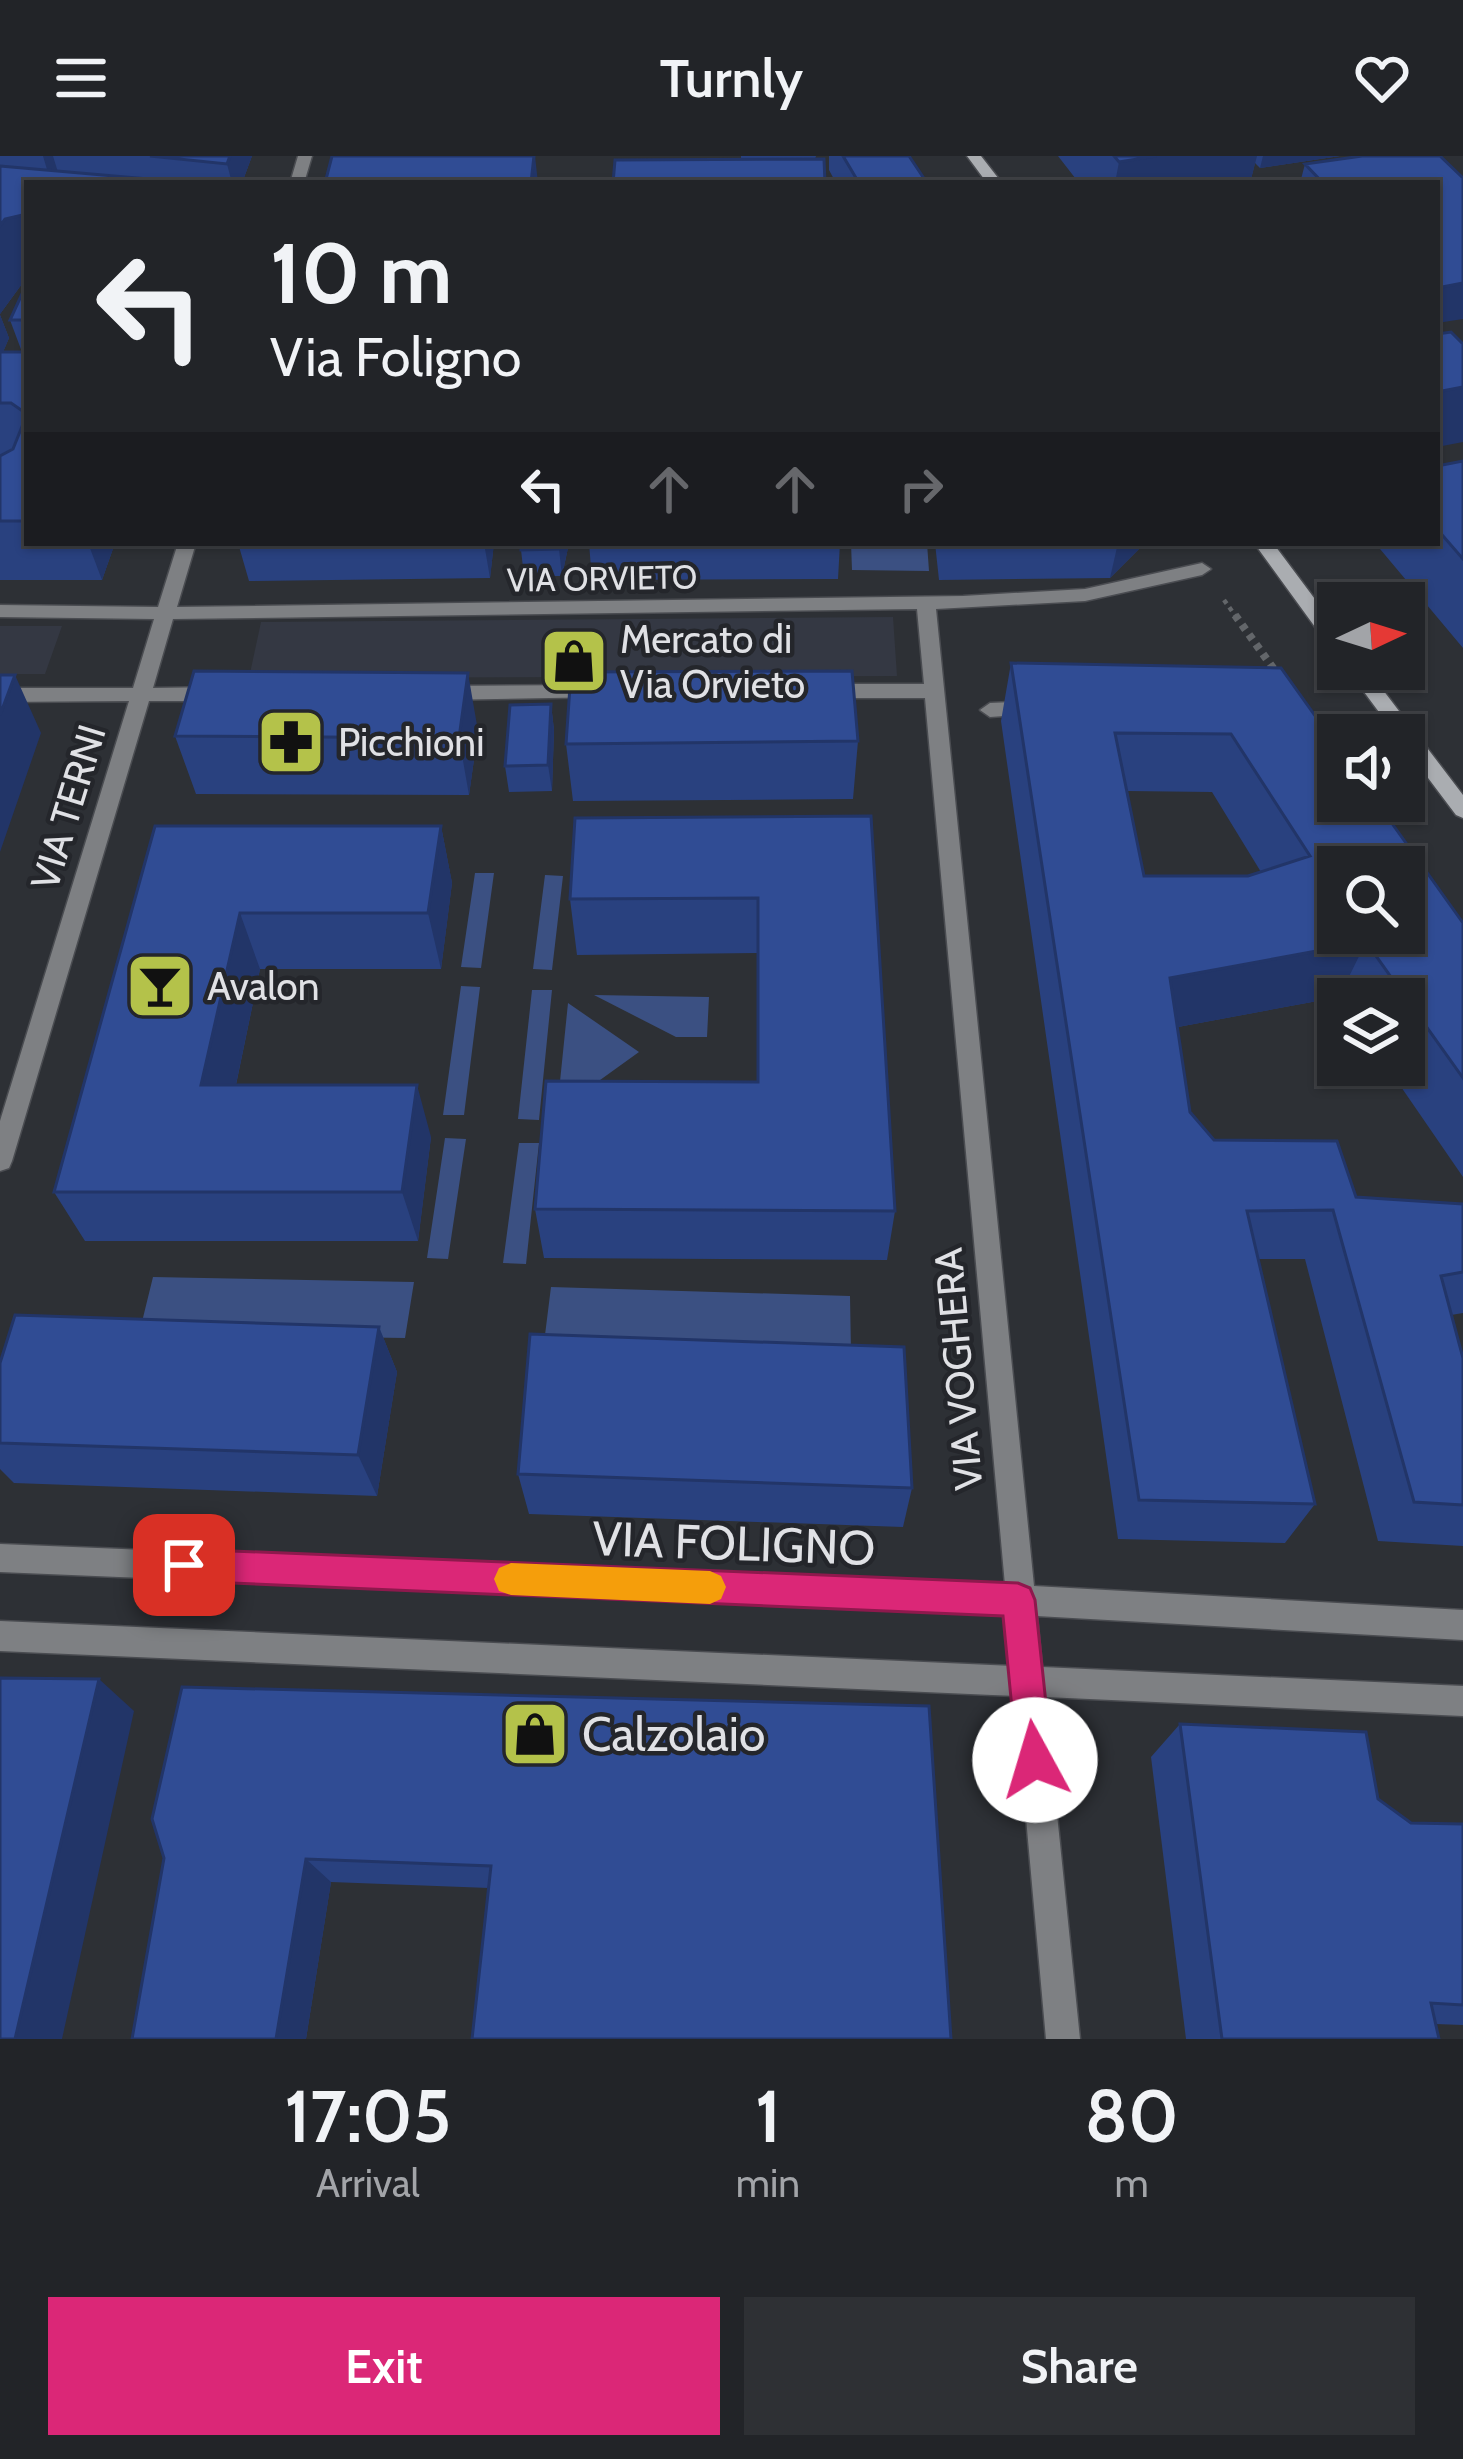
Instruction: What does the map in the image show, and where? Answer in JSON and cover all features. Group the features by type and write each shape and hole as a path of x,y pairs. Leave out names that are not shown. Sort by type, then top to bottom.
{"main road":[{"path":"1265,546 1317,616"},
{"path":"1373,690 1463,810"}],"street":[{"name":"VIA TERNI","path":"0,1161 186,546"},
{"name":"VIA ORVIETO","path":"0,611 926,603 1085,595 1202,569"},
{"name":"VIA VOGHERA","path":"926,603 1063,2039"},
{"path":"793,691 933,691"},
{"path":"419,693 629,692"},
{"path":"0,695 232,694"},
{"path":"990,710 1061,706"},
{"name":"VIA FOLIGNO","path":"0,1558 1018,1600 1463,1625"},
{"path":"0,1636 1463,1701"}],"path":[{"path":"1202,569 1290,692"}],"shaded area":[{"path":"851,546 927,546 929,571 852,570"},
{"name":"Mercato di Via Orvieto","path":"893,617 897,676 249,678 261,622"},
{"path":"0,626 62,626 45,674 0,674"},
{"path":"475,873 494,873 481,968 461,967"},
{"path":"545,875 563,876 552,970 533,969"},
{"path":"461,986 480,987 464,1115 443,1115"},
{"path":"532,990 552,990 539,1120 518,1119"},
{"path":"594,995 709,997 707,1037 676,1037"},
{"path":"568,1003 639,1052 557,1111"},
{"path":"445,1138 466,1139 448,1259 427,1258"},
{"path":"519,1143 539,1143 526,1264 503,1263"},
{"path":"153,1277 414,1282 405,1338 139,1334"},
{"path":"551,1287 850,1296 851,1353 544,1343"}],"building":[{"path":"150,156 230,156 227,164"},
{"path":"332,156 534,156 531,180 326,180"},
{"path":"843,156 909,156 925,180 857,180"},
{"path":"1114,156 1156,156 1119,162"},
{"path":"1362,156 1440,156 1463,178 1463,283 1440,287 1440,180 1320,180 1305,164"},
{"path":"824,159 825,180 613,180 615,160"},
{"path":"0,166 160,180 24,180 24,215 5,219 0,226"},
{"path":"24,290 24,320 10,320"},
{"path":"1451,332 1463,344 1463,387 1440,391 1440,334"},
{"path":"0,352 24,352 24,412 11,403 0,403"},
{"path":"24,422 24,521 0,521 0,456 13,449"},
{"path":"1463,461 1463,559 1440,532 1440,465"},
{"path":"521,546 560,546 559,549 521,550"},
{"path":"1011,663 1281,668 1317,719 1317,822 1391,822 1408,846 1317,846 1317,951 1170,978 1190,1112 1214,1140 1337,1141 1356,1197 1463,1204 1463,1272 1441,1276 1463,1358 1463,1505 1414,1502 1333,1210 1247,1211 1315,1504 1139,1500","holes":["1115,733 1231,734 1310,856 1248,876 1144,876"]},
{"path":"194,671 468,673 459,738 175,736"},
{"path":"852,671 858,741 566,744 571,672"},
{"path":"0,675 15,675 0,715"},
{"path":"551,704 548,765 505,766 510,705"},
{"path":"871,816 895,1211 535,1209 546,1081 758,1082 758,898 570,899 575,818"},
{"path":"155,826 441,826 428,913 240,913 201,1085 417,1085 402,1192 54,1192"},
{"path":"1425,870 1463,923 1463,1078 1425,1025 1425,978 1392,978 1375,954 1425,954"},
{"path":"15,1315 379,1327 358,1455 0,1443 0,1363"},
{"path":"530,1334 904,1347 912,1488 518,1474"},
{"path":"0,1678 99,1679 15,2039 0,2039"},
{"path":"182,1687 929,1706 951,2039 472,2039 491,1866 306,1859 276,2039 132,2039 164,1858 152,1819"},
{"path":"1180,1724 1366,1732 1378,1799 1411,1823 1463,1824 1463,2005 1431,2003 1439,2039 1222,2039"}],"slow traffic":[{"path":"511,1579 710,1587"}],"place":[{"name":"Mercato di Via Orvieto","path":"574,661"},
{"name":"Picchioni","path":"291,742"},
{"name":"Avalon","path":"160,986"},
{"name":"Calzolaio","path":"535,1734"}],"route":[{"path":"184,1565 1018,1600 1035,1760"}]}
